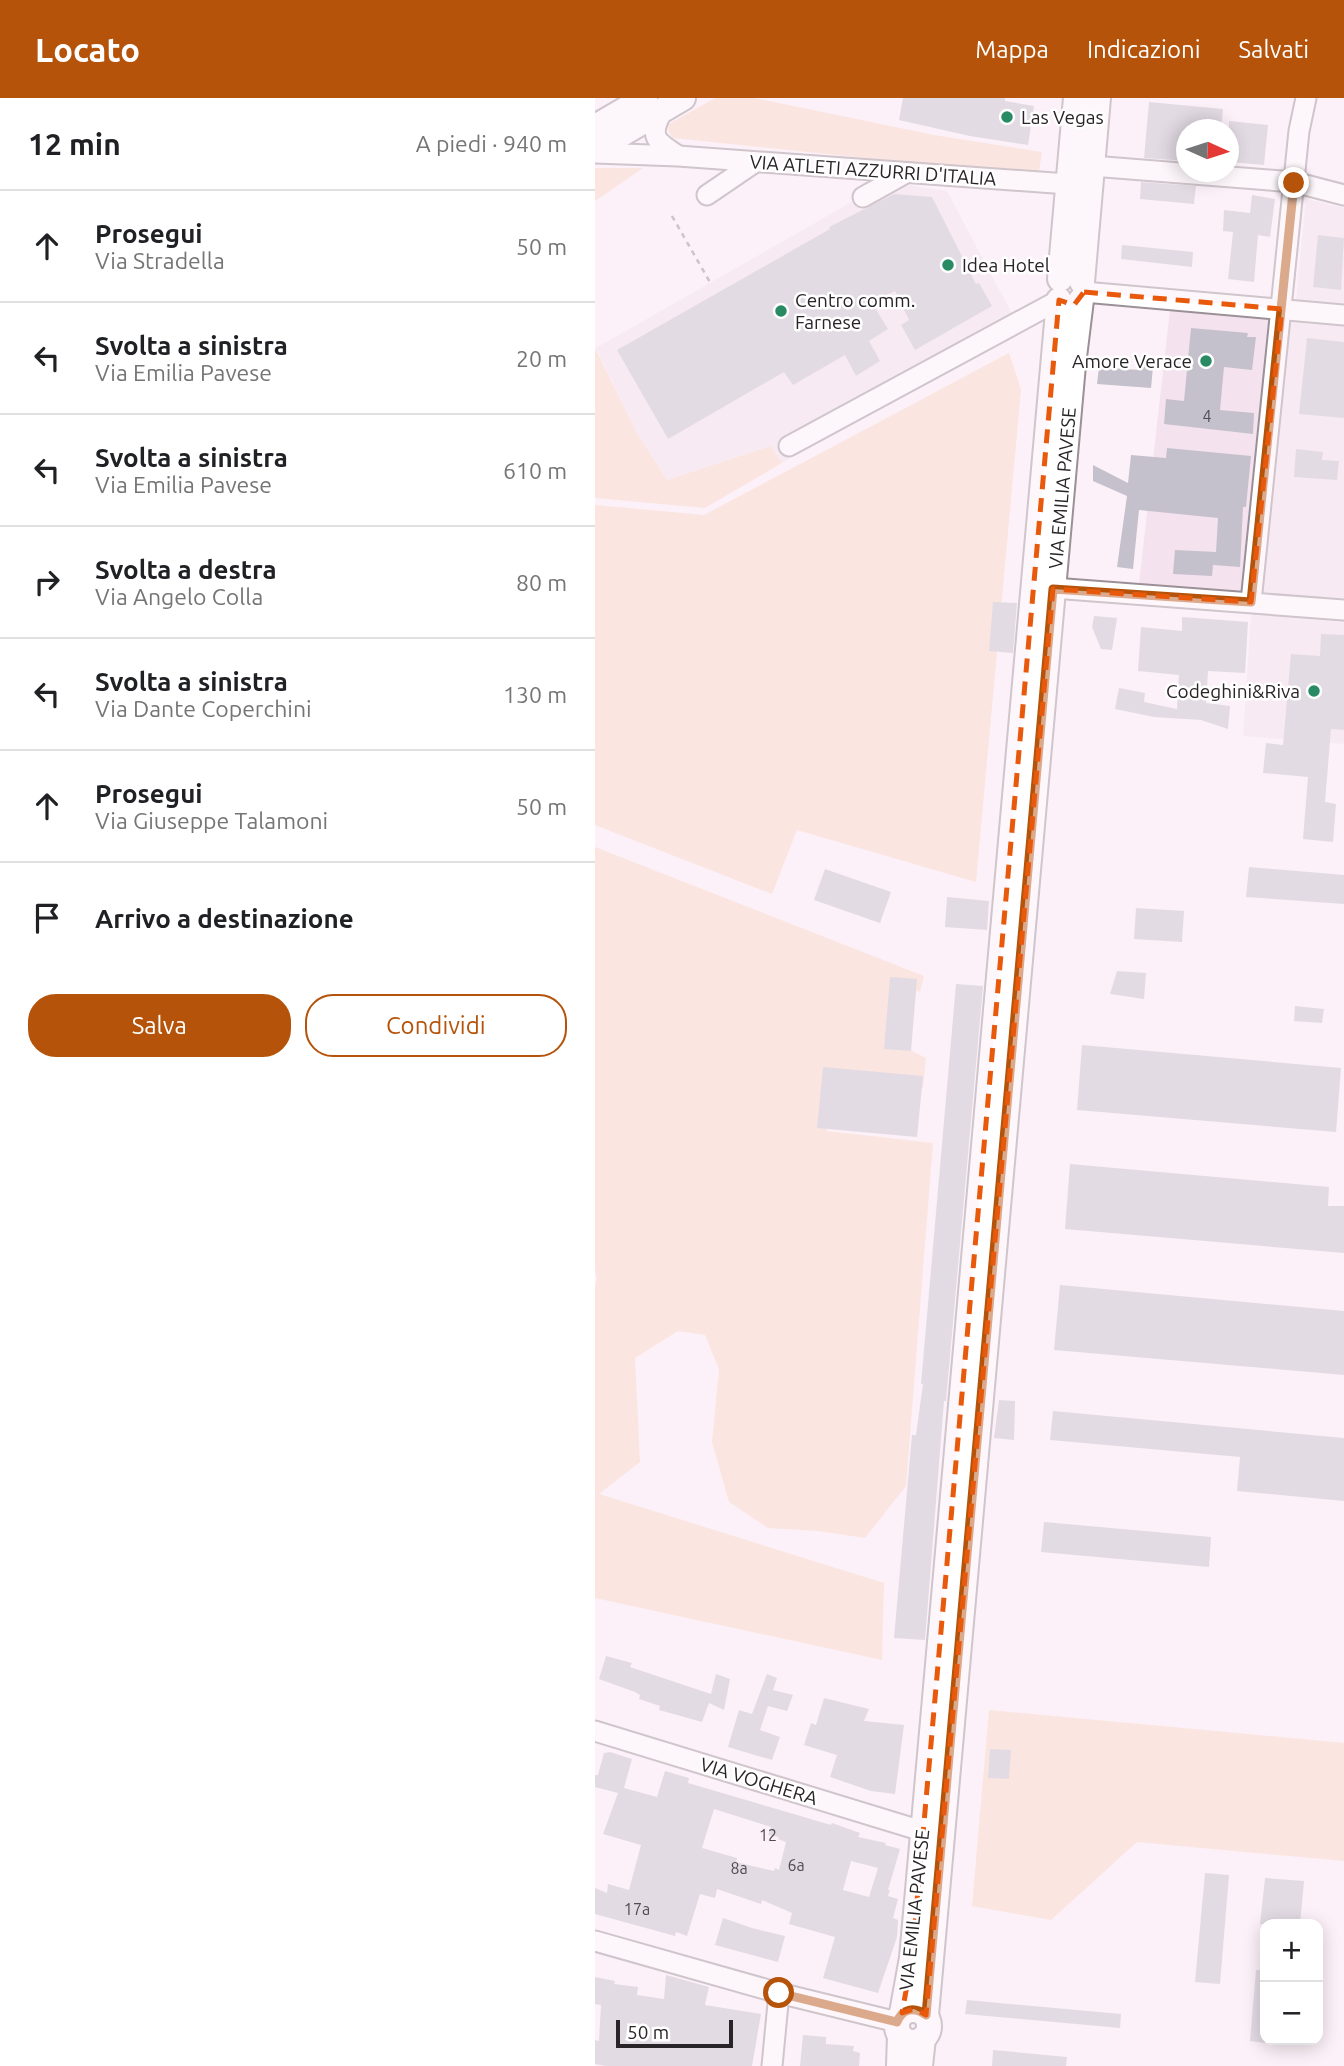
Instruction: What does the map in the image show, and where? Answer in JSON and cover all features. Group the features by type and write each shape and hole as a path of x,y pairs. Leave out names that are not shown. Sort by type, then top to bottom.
{"main road":[{"name":"VIA EMILIA PAVESE","path":"899,2066 910,2025 1053,589 1073,365 1068,184 1076,98"},
{"name":"VIA EMILIA PAVESE","path":"920,2066 910,2025 912,1958 922,1831 1073,291 1092,166 1098,98"},
{"path":"595,127 664,102"},
{"path":"595,152 664,102"}],"street":[{"path":"1251,602 1294,183 1307,98"},
{"path":"664,102 655,125 656,139 678,156"},
{"name":"VIA ATLETI AZZURRI D'ITALIA","path":"595,152 1068,184"},
{"path":"707,195 754,163"},
{"path":"1092,166 1294,183 1344,195"},
{"path":"863,197 906,173"},
{"path":"789,446 1073,291 1344,315"},
{"path":"1053,589 1344,610"},
{"name":"VIA VOGHERA","path":"595,1731 922,1831"},
{"path":"595,1941 779,1993 910,2025"},
{"path":"772,2066 779,1993"}],"path":[{"path":"671,216 711,284"}],"highlighted area":[{"path":"1084,292 1282,309 1251,602 1053,589 926,2015 914,2009 902,2013 912,1958 1059,300 1074,305"}],"shaded area":[{"path":"715,98 755,98 934,135 1042,152 1039,171 895,161 673,138 668,130 669,124"},
{"path":"595,168 643,168 595,201"},
{"path":"887,182 947,191 1020,329 782,463 771,446 667,480 637,433 596,348"},
{"path":"1306,199 1344,208 1344,306 1296,301"},
{"path":"1171,301 1344,320 1344,744 1243,736 1252,602 1138,593"},
{"path":"595,348 637,433 667,480 771,446 782,463 705,508 595,498"},
{"path":"1009,353 1021,390 976,882 797,830 772,894 595,825 595,505 704,515"},
{"path":"595,847 924,976 920,992 897,984 898,1044 926,1058 923,1088 827,1084 827,1131 933,1143 906,1486 865,1538 818,1531 768,1528 729,1502 712,1442 719,1369 705,1335 678,1331 635,1358 640,1462 599,1494 884,1583 882,1660 595,1598"},
{"path":"989,1710 1344,1743 1344,1861 1137,1842 1051,1920 972,1906"}],"building":[{"path":"903,98 1005,98 1005,101 1034,106 1028,145 970,136 899,120"},
{"path":"1149,102 1223,109 1222,119 1176,119 1176,160 1144,158"},
{"path":"1239,122 1268,125 1264,165 1239,163"},
{"path":"1141,182 1196,186 1194,204 1140,199"},
{"name":"Centro comm. Farnese","path":"894,194 932,197 976,284 979,283 992,306 915,350 901,325 909,320 895,291 872,303 888,329 869,341 880,361 856,376 845,355 793,385 784,372 668,439 617,350 830,229 829,227"},
{"path":"1252,195 1275,199 1270,237 1258,235 1254,282 1228,279 1233,232 1223,231 1224,210 1250,213"},
{"path":"1318,235 1344,238 1341,290 1313,287"},
{"path":"1122,245 1193,252 1192,267 1121,259"},
{"path":"1191,328 1248,333 1247,337 1256,337 1252,370 1224,367 1220,410 1254,413 1253,434 1164,424 1166,399 1184,401"},
{"path":"1307,338 1344,342 1344,418 1299,414"},
{"path":"1141,366 1153,367 1151,388 1097,384 1099,367 1140,370"},
{"path":"1167,448 1251,456 1246,507 1243,507 1240,567 1213,565 1212,576 1173,574 1175,550 1216,552 1218,518 1139,510 1133,569 1117,567 1127,496 1093,481 1093,465 1128,483 1131,455 1166,458"},
{"path":"1296,449 1323,452 1322,460 1339,461 1337,480 1294,477"},
{"path":"993,602 1017,603 1013,653 989,651"},
{"path":"1094,616 1117,618 1112,650 1101,649 1092,627"},
{"path":"1182,617 1248,622 1245,673 1208,671 1206,703 1230,706 1228,729 1201,720 1154,717 1115,709 1119,688 1145,693 1144,702 1177,709 1179,675 1138,671 1141,627 1182,631"},
{"path":"1321,634 1344,635 1344,730 1331,729 1325,802 1336,804 1333,842 1303,839 1308,777 1263,773 1266,743 1283,745 1291,654 1320,656"},
{"path":"1249,867 1344,875 1344,904 1246,897"},
{"path":"825,869 891,892 880,923 814,900"},
{"path":"947,897 989,901 987,930 945,927"},
{"path":"1136,908 1184,911 1182,942 1134,939"},
{"path":"1117,971 1146,973 1144,999 1110,994"},
{"path":"890,977 917,979 911,1051 884,1049"},
{"path":"956,984 983,986 944,1401 925,1640 894,1638 912,1435 916,1435 923,1384"},
{"path":"1295,1006 1324,1009 1322,1023 1294,1021"},
{"path":"1082,1045 1341,1068 1336,1132 1077,1110"},
{"path":"823,1067 923,1076 917,1137 817,1128"},
{"path":"1070,1164 1329,1187 1328,1206 1344,1206 1344,1253 1065,1229"},
{"path":"1060,1285 1344,1311 1344,1375 1054,1350"},
{"path":"999,1400 1015,1401 1014,1440 994,1438"},
{"path":"1053,1411 1344,1438 1344,1501 1237,1491 1240,1457 1050,1440"},
{"path":"1044,1522 1211,1537 1209,1567 1041,1552"},
{"path":"606,1656 632,1663 630,1667 711,1694 716,1674 730,1679 724,1710 709,1703 702,1722 659,1710 660,1706 639,1699 640,1695 635,1692 599,1679"},
{"path":"767,1674 777,1678 773,1690 793,1695 787,1711 768,1706 760,1730 780,1737 772,1760 728,1747 739,1710 752,1714"},
{"path":"824,1698 869,1709 864,1721 904,1725 895,1794 871,1791 830,1777 837,1755 804,1745 811,1723 816,1725"},
{"path":"990,1749 1011,1750 1009,1779 988,1778"},
{"path":"610,1752 632,1759 624,1788 657,1797 665,1771 689,1778 688,1783 831,1825 832,1823 860,1833 858,1837 900,1849 888,1890 888,1896 898,1899 893,1918 898,1920 897,1937 878,1993 823,1978 835,1937 789,1924 792,1913 762,1900 761,1904 717,1889 715,1898 700,1894 687,1936 676,1932 675,1936 595,1914 595,1888 607,1893 608,1884 629,1890 641,1845 603,1834 618,1793 595,1787 595,1775 598,1775 604,1753","holes":["714,1809 771,1827 768,1835 779,1837 778,1839 786,1842 779,1870 736,1862 737,1858 702,1848","851,1861 878,1868 869,1897 843,1890"]},
{"path":"1205,1873 1229,1875 1220,1984 1195,1982"},
{"path":"1265,1878 1304,1881 1300,1919 1261,1919"},
{"path":"723,1918 785,1936 778,1962 715,1945"},
{"path":"1256,1970 1260,1970 1260,2042 1250,2041"},
{"path":"666,1975 709,1987 705,2005 761,2014 752,2066 595,2064 595,2040 599,2041 601,2005 595,2004 595,1977 615,1981 614,1984 638,1987 637,1995 664,1999"},
{"path":"967,2000 1121,2014 1120,2028 965,2014"},
{"path":"803,2035 826,2037 826,2044 854,2046 853,2051 860,2053 859,2066 800,2066"},
{"path":"993,2050 1067,2057 1066,2066 992,2066"}],"place":[{"name":"Las Vegas","path":"1007,117"},
{"name":"Idea Hotel","path":"948,265"},
{"name":"Centro comm. Farnese","path":"781,311"},
{"name":"Amore Verace","path":"1206,361"},
{"name":"Codeghini&Riva","path":"1314,691"}],"route":[{"path":"779,1993 897,2022 902,2013 910,2010 918,2010 926,2015 1053,589 1251,602 1294,183"}]}
